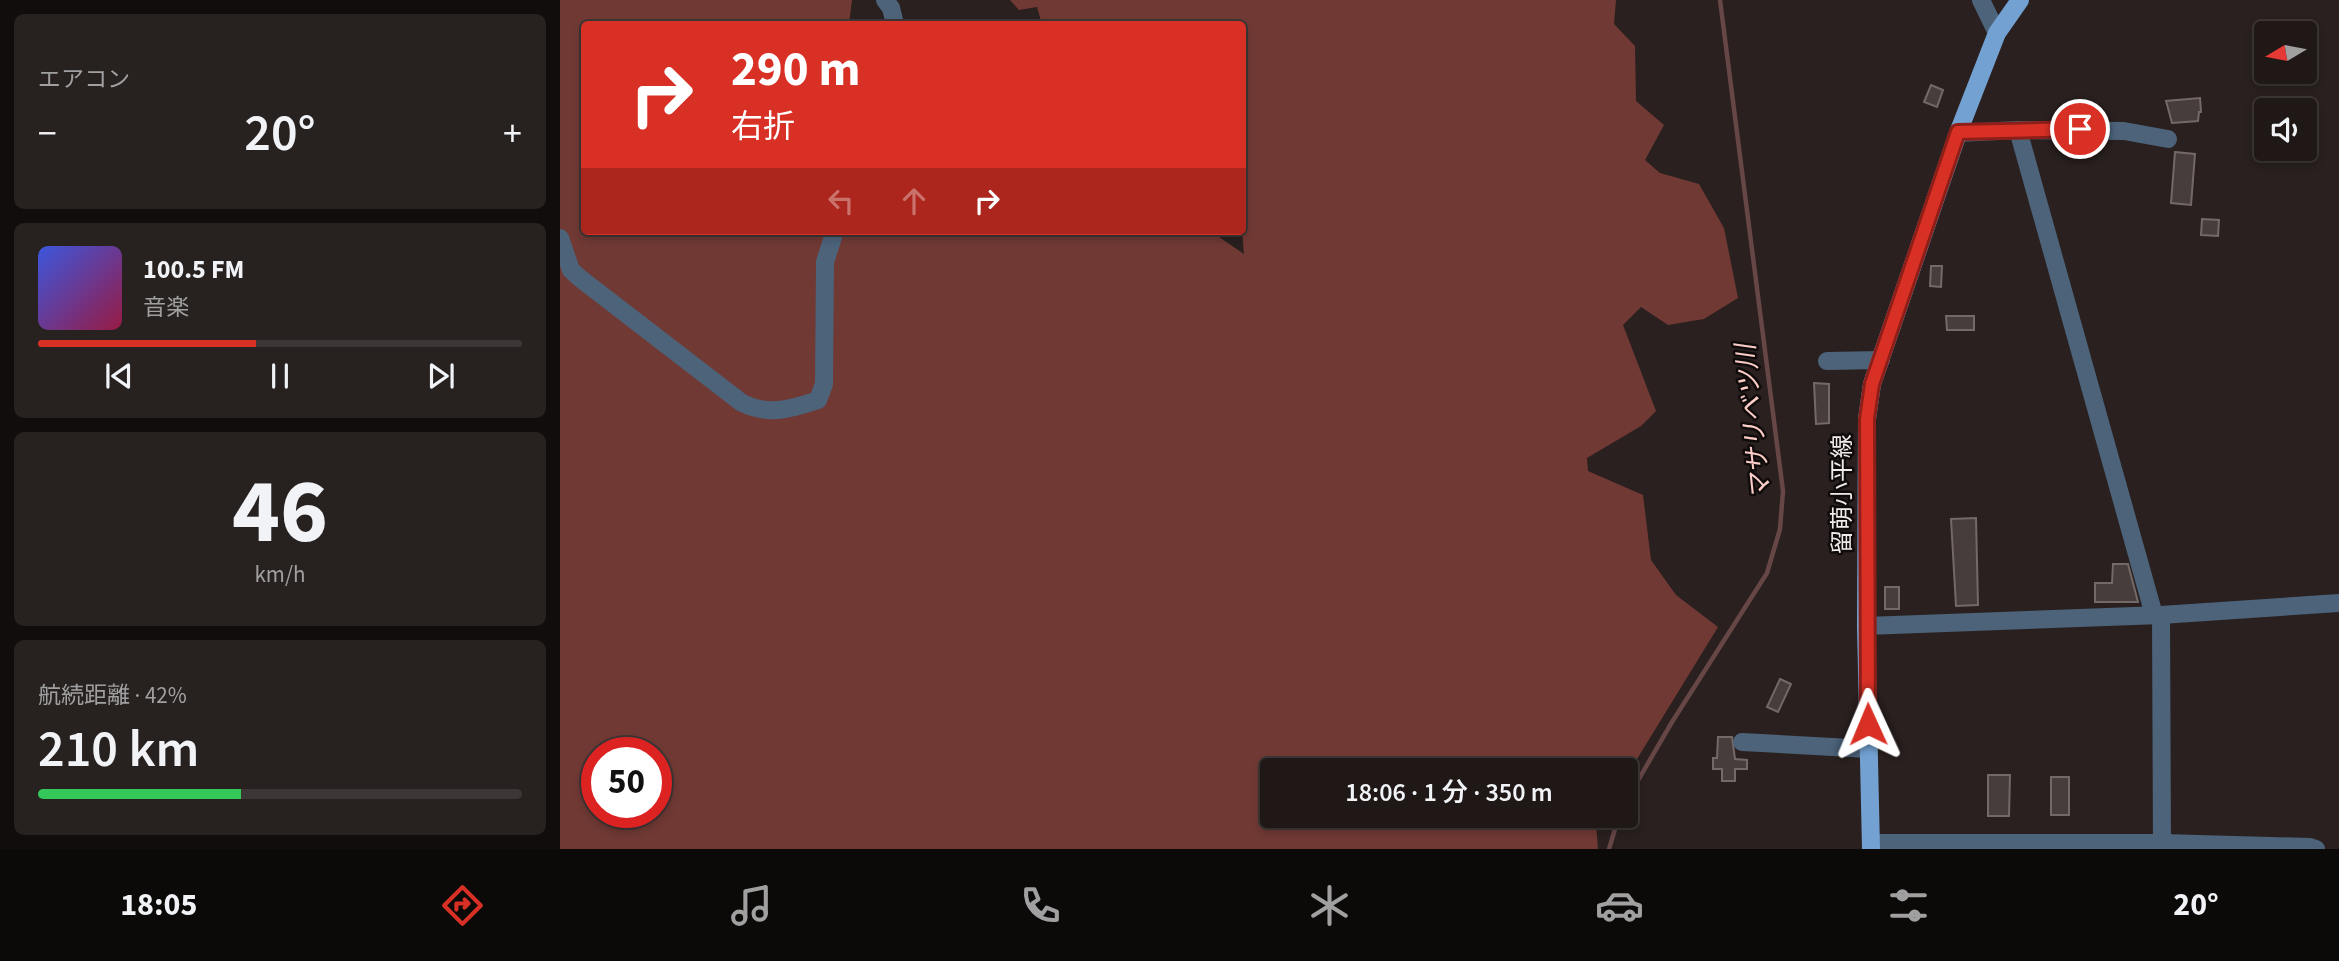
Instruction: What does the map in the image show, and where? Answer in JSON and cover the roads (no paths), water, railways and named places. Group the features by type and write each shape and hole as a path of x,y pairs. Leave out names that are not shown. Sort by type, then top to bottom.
{"main road":[{"name":"留萌小平線","path":"1871,846 1866,626 1867,419 1872,384 1958,132 1997,33 2020,0"}],"street":[{"path":"885,0 891,8 894,21"},
{"path":"1981,0 1997,33"},
{"path":"2018,130 2158,615 2162,846"},
{"path":"1958,132 2124,131 2168,139"},
{"path":"560,238 572,270 581,279 743,403 767,411 789,409 818,400 824,384 822,296 825,262 834,235"},
{"path":"1827,361 1881,360"},
{"path":"1866,626 2158,615 2339,603"},
{"path":"1742,742 1869,749"},
{"path":"1871,846 2309,846 2316,849"}],"waterway":[{"name":"マサリベツ川","path":"1638,780 1767,573 1780,529 1783,491 1720,0"},
{"name":"マサリベツ川","path":"1609,849 1615,828"}]}
